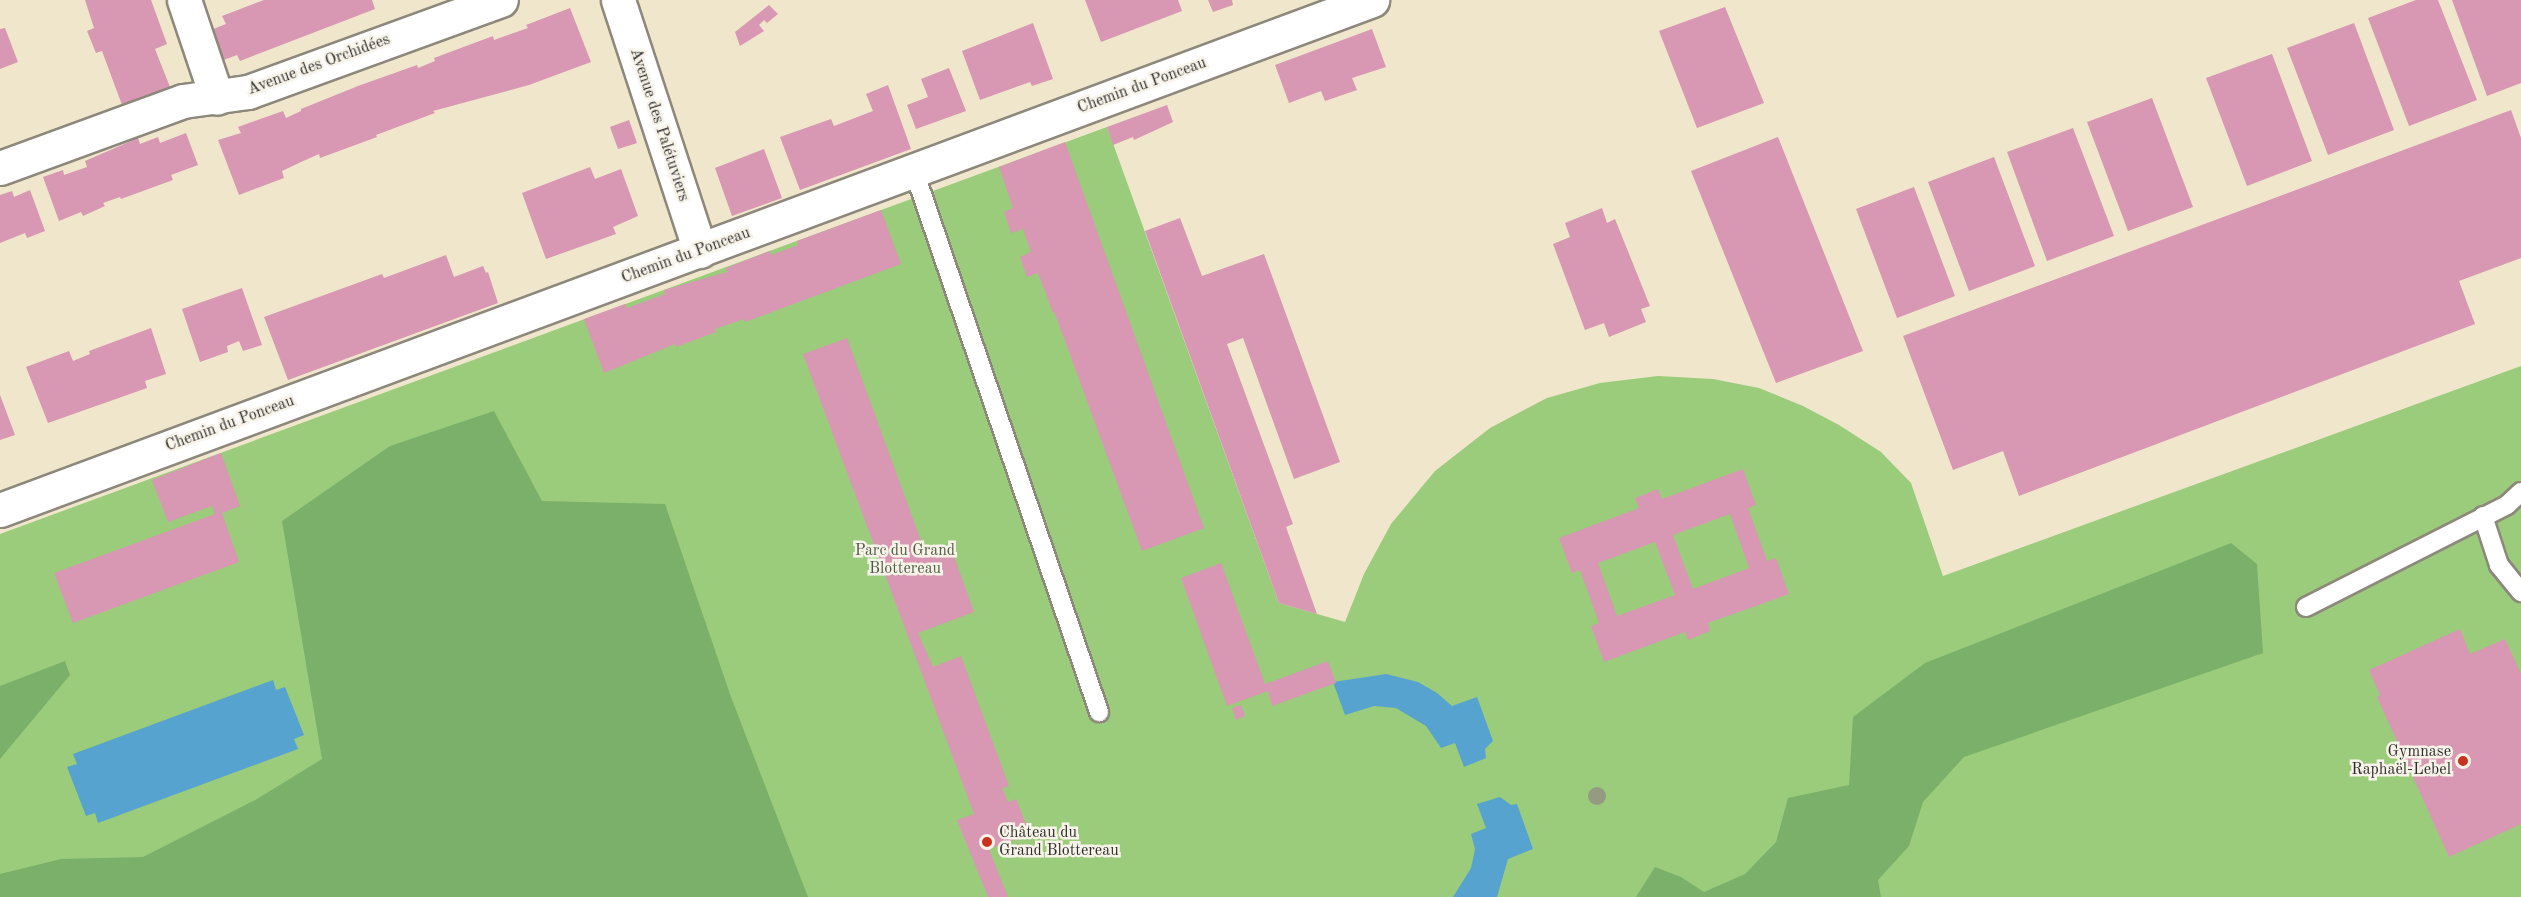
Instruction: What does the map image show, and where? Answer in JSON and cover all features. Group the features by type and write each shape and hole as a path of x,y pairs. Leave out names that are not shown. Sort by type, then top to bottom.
{"street":[{"path":"184,0 217,98"},
{"name":"Avenue des Orchidées","path":"0,168 183,101 248,92 501,0"},
{"name":"Avenue des Palétuviers","path":"618,0 700,251"},
{"name":"Chemin du Ponceau","path":"0,510 1372,0"}],"lane":[{"path":"914,171 1099,712"},
{"path":"2306,607 2507,505 2521,492"},
{"path":"2483,516 2499,565 2521,592"}],"green space":[{"name":"Parc du Grand Blottereau","path":"1107,127 1279,603 1345,622 1364,574 1391,524 1435,471 1490,428 1547,398 1600,383 1658,376 1713,379 1759,388 1803,406 1839,425 1881,452 1911,483 1943,576 2521,366 2521,897 0,897 0,534"},
{"path":"494,411 542,501 665,504 731,697 808,897 0,897 0,874 61,859 143,857 257,799 322,759 282,521 390,446"},
{"path":"2231,543 2257,564 2263,653 1964,757 1923,802 1909,846 1878,880 1881,897 1636,897 1655,867 1681,877 1704,892 1745,874 1776,842 1788,798 1849,785 1853,717 1925,663"},
{"path":"65,661 70,675 0,759 0,686"}],"water":[{"path":"1386,674 1418,682 1437,693 1452,706 1477,697 1493,741 1485,749 1486,758 1464,767 1455,743 1441,748 1426,726 1396,708 1374,706 1345,715 1333,682"},
{"path":"273,680 276,690 285,687 304,735 294,739 298,749 98,823 95,813 86,816 67,767 77,764 73,754"},
{"path":"1500,797 1511,805 1517,804 1533,849 1508,859 1497,897 1453,897 1471,868 1475,849 1471,834 1486,828 1477,804"}],"building":[{"path":"85,0 151,0 167,44 155,49 170,87 122,105 102,51 96,53 87,31 94,28"},
{"path":"264,0 372,0 375,9 240,61 237,55 221,61 211,30 226,24 222,16"},
{"path":"1085,0 1178,0 1182,11 1101,42"},
{"path":"1208,0 1232,0 1233,5 1213,12"},
{"path":"2416,0 2438,0 2477,100 2409,126 2368,18"},
{"path":"2452,0 2521,0 2521,83 2487,96"},
{"path":"769,5 778,14 767,23 764,20 759,25 764,31 740,46 735,32"},
{"path":"1725,7 1764,103 1697,128 1659,31"},
{"path":"570,8 591,62 529,85 433,111 435,113 376,135 377,137 320,158 319,154 282,171 284,178 239,195 218,140 241,133 238,127 283,111 286,118 301,109 358,86 417,65 418,68 435,61 434,58 493,36 494,40 528,28 526,25"},
{"path":"1033,23 1053,79 1032,86 1030,82 980,100 962,51"},
{"path":"2354,23 2394,130 2328,155 2287,48"},
{"path":"5,28 18,62 0,69 0,29"},
{"path":"1372,29 1386,67 1352,78 1357,90 1325,101 1321,91 1289,103 1275,65"},
{"path":"2272,54 2312,161 2247,186 2206,78"},
{"path":"949,68 966,111 916,129 907,105 928,97 921,79"},
{"path":"888,85 911,149 800,190 780,137 831,119 834,126 873,111 866,94"},
{"path":"2152,98 2193,207 2128,231 2087,122"},
{"path":"1167,105 1173,122 1134,140 1133,137 1113,145 1107,127"},
{"path":"2511,110 2521,138 2521,258 2459,281 2475,324 2019,496 2003,451 1953,470 1903,336"},
{"path":"629,120 637,143 618,149 610,127"},
{"path":"2073,128 2114,236 2047,261 2007,152"},
{"path":"186,133 198,165 171,175 173,180 121,199 120,197 103,203 105,206 83,216 81,212 59,221 43,177 63,170 64,175 87,167 85,161 138,138 140,144 158,137 160,143"},
{"path":"1778,137 1863,351 1776,383 1691,171"},
{"path":"1065,142 1204,528 1142,551 1054,311 1053,313 1038,273 1027,277 1020,257 1031,252 1023,229 1011,233 1004,212 1013,208 999,167"},
{"path":"764,149 782,198 732,216 715,168"},
{"path":"1994,157 2035,266 1969,291 1928,182"},
{"path":"590,167 595,179 621,169 638,216 613,227 616,234 546,259 522,193"},
{"path":"1914,187 1955,296 1897,318 1856,209"},
{"path":"30,190 45,231 27,238 25,233 0,243 0,195 12,191 14,197"},
{"path":"1602,208 1607,223 1615,219 1650,306 1641,309 1646,322 1609,337 1604,323 1585,330 1553,244 1570,237 1565,223"},
{"path":"881,210 901,264 745,322 744,319 715,329 716,332 676,347 675,344 604,373 584,319 625,304 627,308 665,294 664,290 727,272 726,268 770,251 771,255 798,245 797,241"},
{"path":"1180,218 1202,276 1264,254 1340,462 1294,479 1243,338 1227,344 1293,524 1286,527 1317,614 1279,603 1145,231"},
{"path":"446,255 454,277 483,266 486,273 488,272 498,303 288,380 264,317 382,274 384,278"},
{"path":"242,288 262,345 243,351 239,341 227,346 228,352 200,362 182,309"},
{"path":"151,328 166,374 145,381 147,388 48,423 26,367 69,351 73,361 90,354 89,351"},
{"path":"847,338 927,557 951,548 974,612 918,633 933,667 961,656 1009,786 1002,788 1008,802 1016,799 1030,834 989,849 1008,897 988,897 957,820 974,814 803,354"},
{"path":"0,395 15,435 0,440"},
{"path":"221,453 240,506 222,513 239,562 73,623 54,573 215,514 212,506 168,522 152,480"},
{"path":"1743,469 1756,505 1748,508 1767,561 1776,558 1789,594 1708,623 1710,631 1688,640 1685,632 1604,662 1591,626 1599,623 1580,570 1572,573 1559,538 1639,508 1635,498 1658,489 1662,499","holes":["1730,514 1749,568 1693,589 1673,535","1655,542 1675,595 1617,616 1598,563"]},
{"path":"1221,563 1265,684 1328,661 1336,683 1272,706 1268,691 1227,706 1181,578"},
{"name":"Gymnase Raphaël-Lebel","path":"2460,629 2470,654 2505,639 2521,674 2521,824 2449,857 2377,697 2380,695 2369,670"},
{"path":"1241,705 1245,716 1236,720 1232,708"}],"place":[{"name":"Gymnase Raphaël-Lebel","path":"2463,761"},
{"name":"Château du Grand Blottereau","path":"987,842"}]}
